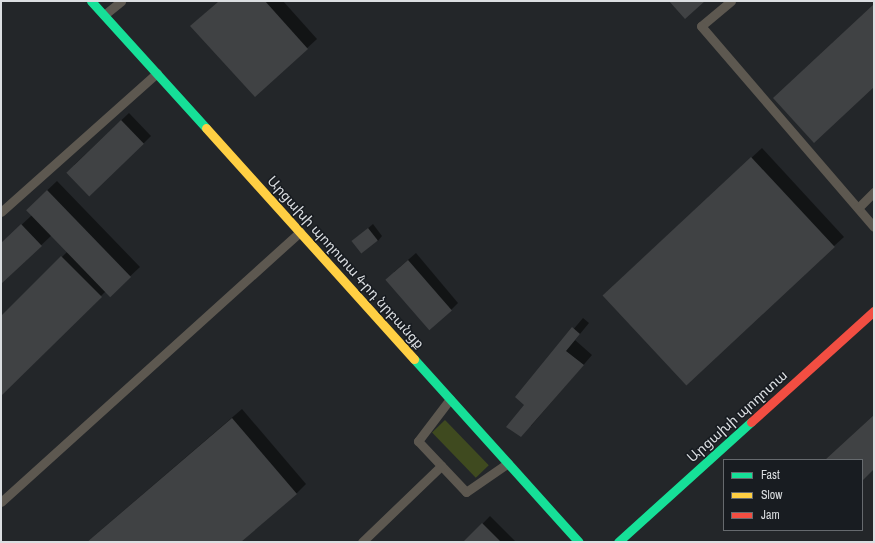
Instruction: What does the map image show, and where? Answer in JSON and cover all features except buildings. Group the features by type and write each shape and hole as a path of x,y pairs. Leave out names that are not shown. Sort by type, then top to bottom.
{"street":[{"name":"Արցախի պողոտա 4-րդ նրբանցք","path":"91,1 579,542"},
{"name":"Արցախի պողոտա","path":"618,542 874,311"}],"lane":[{"path":"104,15 121,1"},
{"path":"731,1 702,26 874,227"},
{"path":"1,212 157,74"},
{"path":"858,208 874,192"},
{"path":"1,502 300,232"},
{"path":"450,399 418,442 466,492 508,463"},
{"path":"362,542 441,466"}],"green space":[{"path":"445,420 489,465 476,478 432,433"}],"traffic: fast":[{"path":"91,1 206,128"},
{"path":"414,359 579,542"},
{"path":"618,542 751,422"}],"traffic: slow":[{"path":"206,128 414,359"}],"traffic: jam":[{"path":"751,422 874,311"}]}
